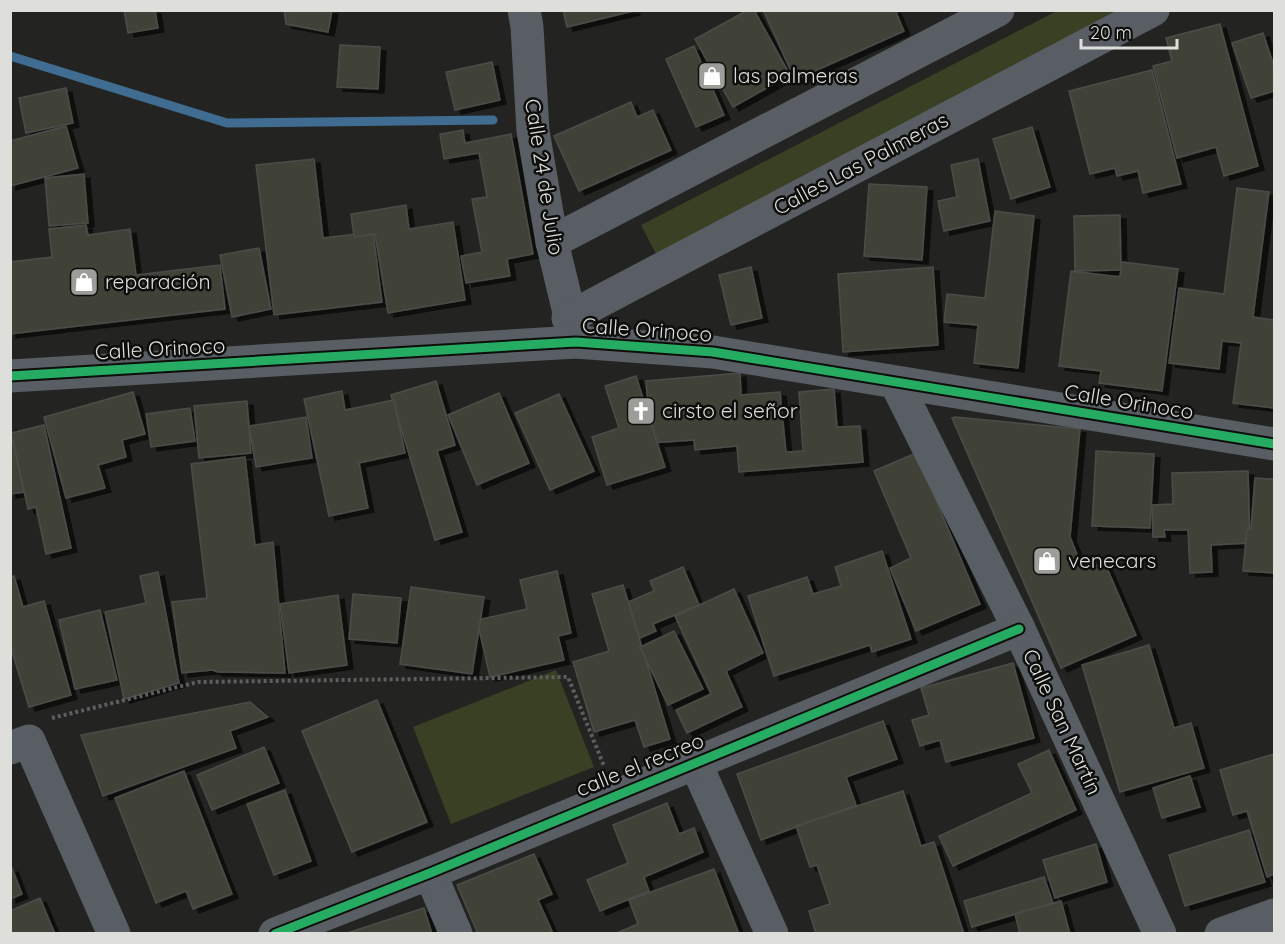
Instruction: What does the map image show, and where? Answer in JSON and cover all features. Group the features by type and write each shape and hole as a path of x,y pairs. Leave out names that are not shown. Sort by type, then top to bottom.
{"street":[{"name":"Calle 24 de Julio","path":"524,10 533,131 552,242 572,330"},
{"path":"552,242 998,10"},
{"name":"Calles Las Palmeras","path":"572,330 1153,10"},
{"name":"Calle Orinoco","path":"10,376 572,330 1275,444"},
{"name":"Calle San Martín","path":"896,383 1019,629 1160,933"},
{"name":"calle el recreo","path":"275,933 430,873 1019,629"},
{"path":"20,744 114,933"},
{"path":"695,762 772,933"},
{"path":"430,873 456,933"},
{"path":"1221,933 1275,915"}],"path":[{"path":"20,744 48,719 198,682 568,677 615,795"}],"green space":[{"path":"1057,11 1128,11 656,254 641,225"},
{"path":"556,670 594,767 451,824 413,727"}],"building":[{"path":"124,10 155,10 158,28 128,33"},
{"path":"284,10 332,10 328,32 286,24"},
{"path":"563,10 634,10 634,11 567,27"},
{"path":"748,10 754,10 790,75 733,107 695,39"},
{"path":"768,10 895,10 904,31 795,80 764,12"},
{"path":"1220,24 1258,166 1224,176 1216,147 1177,158 1153,66 1172,61 1166,38"},
{"path":"1263,33 1274,66 1274,91 1251,98 1232,43"},
{"path":"340,45 380,47 378,89 337,87"},
{"path":"694,46 724,115 696,127 666,59"},
{"path":"492,62 500,100 455,110 446,72"},
{"path":"1152,70 1181,184 1143,193 1138,171 1117,176 1115,168 1090,174 1069,91"},
{"path":"66,88 73,123 26,133 19,98"},
{"path":"631,102 637,117 653,110 671,150 579,191 554,136"},
{"path":"66,126 78,168 10,186 10,141"},
{"path":"1032,127 1050,187 1011,199 993,139"},
{"path":"463,130 465,143 511,134 533,254 507,259 510,276 466,283 461,256 482,252 472,199 487,197 479,153 444,159 440,134"},
{"path":"314,159 323,238 373,232 382,302 274,315 256,165"},
{"path":"978,159 990,221 944,231 938,201 957,197 951,165"},
{"path":"84,174 88,223 49,226 45,178"},
{"path":"869,184 927,187 922,260 864,256"},
{"path":"1237,188 1269,192 1253,317 1274,320 1274,408 1233,403 1241,343 1222,341 1219,369 1169,363 1179,288 1224,294"},
{"path":"406,205 409,229 453,222 465,300 388,313 375,234 354,237 351,214"},
{"path":"995,211 1034,216 1018,368 974,363 978,325 944,322 947,294 985,298"},
{"path":"1120,215 1121,270 1075,271 1074,216"},
{"path":"86,225 88,235 130,229 136,275 220,265 225,309 10,334 10,262 52,257 49,229"},
{"path":"259,248 271,309 232,317 220,255"},
{"path":"1122,262 1178,269 1162,391 1099,383 1101,371 1059,366 1071,271 1120,277"},
{"path":"751,267 762,318 731,325 719,275"},
{"path":"933,267 938,345 843,352 838,274"},
{"path":"740,373 741,395 780,392 786,452 803,451 799,392 834,389 837,427 860,426 863,462 739,472 737,446 695,450 694,440 651,443 646,381"},
{"path":"636,376 665,467 607,485 592,437 619,428 605,386"},
{"path":"436,381 455,445 437,451 462,532 435,540 391,395"},
{"path":"342,391 345,410 394,400 405,453 359,463 368,508 329,516 304,399"},
{"path":"133,392 145,434 122,440 126,457 98,465 105,488 66,498 44,417"},
{"path":"499,393 529,463 477,485 448,415"},
{"path":"559,394 594,471 550,490 515,413"},
{"path":"247,401 251,453 199,458 194,406"},
{"path":"190,408 195,441 151,447 146,414"},
{"path":"306,417 312,458 256,467 249,426"},
{"path":"952,418 1080,429 1070,537 1081,564 1106,566 1136,635 1061,668"},
{"path":"10,425 24,492 10,494"},
{"path":"44,425 71,548 46,554 36,507 28,509 11,433"},
{"path":"1096,451 1154,454 1150,528 1092,526"},
{"path":"916,453 980,604 916,631 890,568 911,558 874,471"},
{"path":"245,457 255,545 273,542 285,673 212,670 182,673 172,602 207,598 191,464"},
{"path":"1248,471 1250,543 1211,545 1212,572 1190,573 1188,530 1164,530 1165,537 1153,537 1152,505 1173,504 1172,473"},
{"path":"1255,478 1274,479 1274,573 1243,571 1247,528 1251,528"},
{"path":"882,551 911,639 872,652 870,645 774,676 748,596 807,577 813,594 841,586 835,567"},
{"path":"683,567 699,605 653,624 656,631 640,638 626,603 654,591 650,581"},
{"path":"557,571 571,633 558,636 564,660 490,677 477,620 527,609 520,580"},
{"path":"158,572 179,683 124,699 105,612 146,603 140,576"},
{"path":"14,576 23,607 44,601 71,695 29,707 10,645 10,577"},
{"path":"623,585 670,739 644,747 635,720 594,732 573,662 609,651 592,594"},
{"path":"411,587 484,597 472,674 400,664"},
{"path":"734,589 763,653 726,671 742,707 687,733 676,710 711,694 675,616"},
{"path":"353,594 401,598 397,643 349,639"},
{"path":"338,595 347,665 289,673 280,604"},
{"path":"100,610 117,680 75,689 59,620"},
{"path":"674,631 703,689 668,705 640,647"},
{"path":"1149,645 1174,728 1191,723 1204,768 1120,792 1082,665"},
{"path":"1013,663 1034,738 946,762 940,740 920,746 912,720 929,715 921,688"},
{"path":"377,700 427,822 352,852 302,731"},
{"path":"250,702 268,717 230,731 236,748 103,796 81,735"},
{"path":"883,721 897,759 846,777 856,805 761,840 737,774"},
{"path":"264,747 279,783 212,810 197,775"},
{"path":"1049,750 1076,810 953,866 939,836 1032,793 1018,764"},
{"path":"1274,754 1274,874 1267,877 1247,811 1233,815 1220,770"},
{"path":"184,771 232,894 193,909 186,891 156,903 115,798"},
{"path":"1190,776 1200,807 1162,818 1153,788"},
{"path":"285,790 311,861 274,875 247,804"},
{"path":"903,791 921,846 934,842 964,934 816,934 809,911 830,904 817,865 810,867 796,826"},
{"path":"667,803 679,834 694,828 703,852 644,877 649,891 600,911 587,880 628,863 613,825"},
{"path":"1249,830 1265,882 1185,906 1169,855"},
{"path":"1096,844 1107,882 1055,898 1043,860"},
{"path":"534,854 552,894 538,900 552,931 545,934 478,934 457,885"},
{"path":"12,868 22,894 10,899 10,869"},
{"path":"714,869 739,934 614,934 638,924 629,900"},
{"path":"1044,877 1053,903 972,927 964,901"},
{"path":"40,898 55,934 10,934 10,911"},
{"path":"1061,901 1070,934 1020,934 1015,914"},
{"path":"424,908 432,934 344,934"}],"waterway":[{"path":"10,56 227,123 493,120"}],"cycle path":[{"path":"10,376 576,342 713,352 1274,444"},
{"path":"275,934 430,873 1019,629"}],"place":[{"name":"las palmeras","path":"712,76"},
{"name":"reparación","path":"84,282"},
{"name":"cirsto el señor","path":"641,411"},
{"name":"venecars","path":"1047,561"}]}
